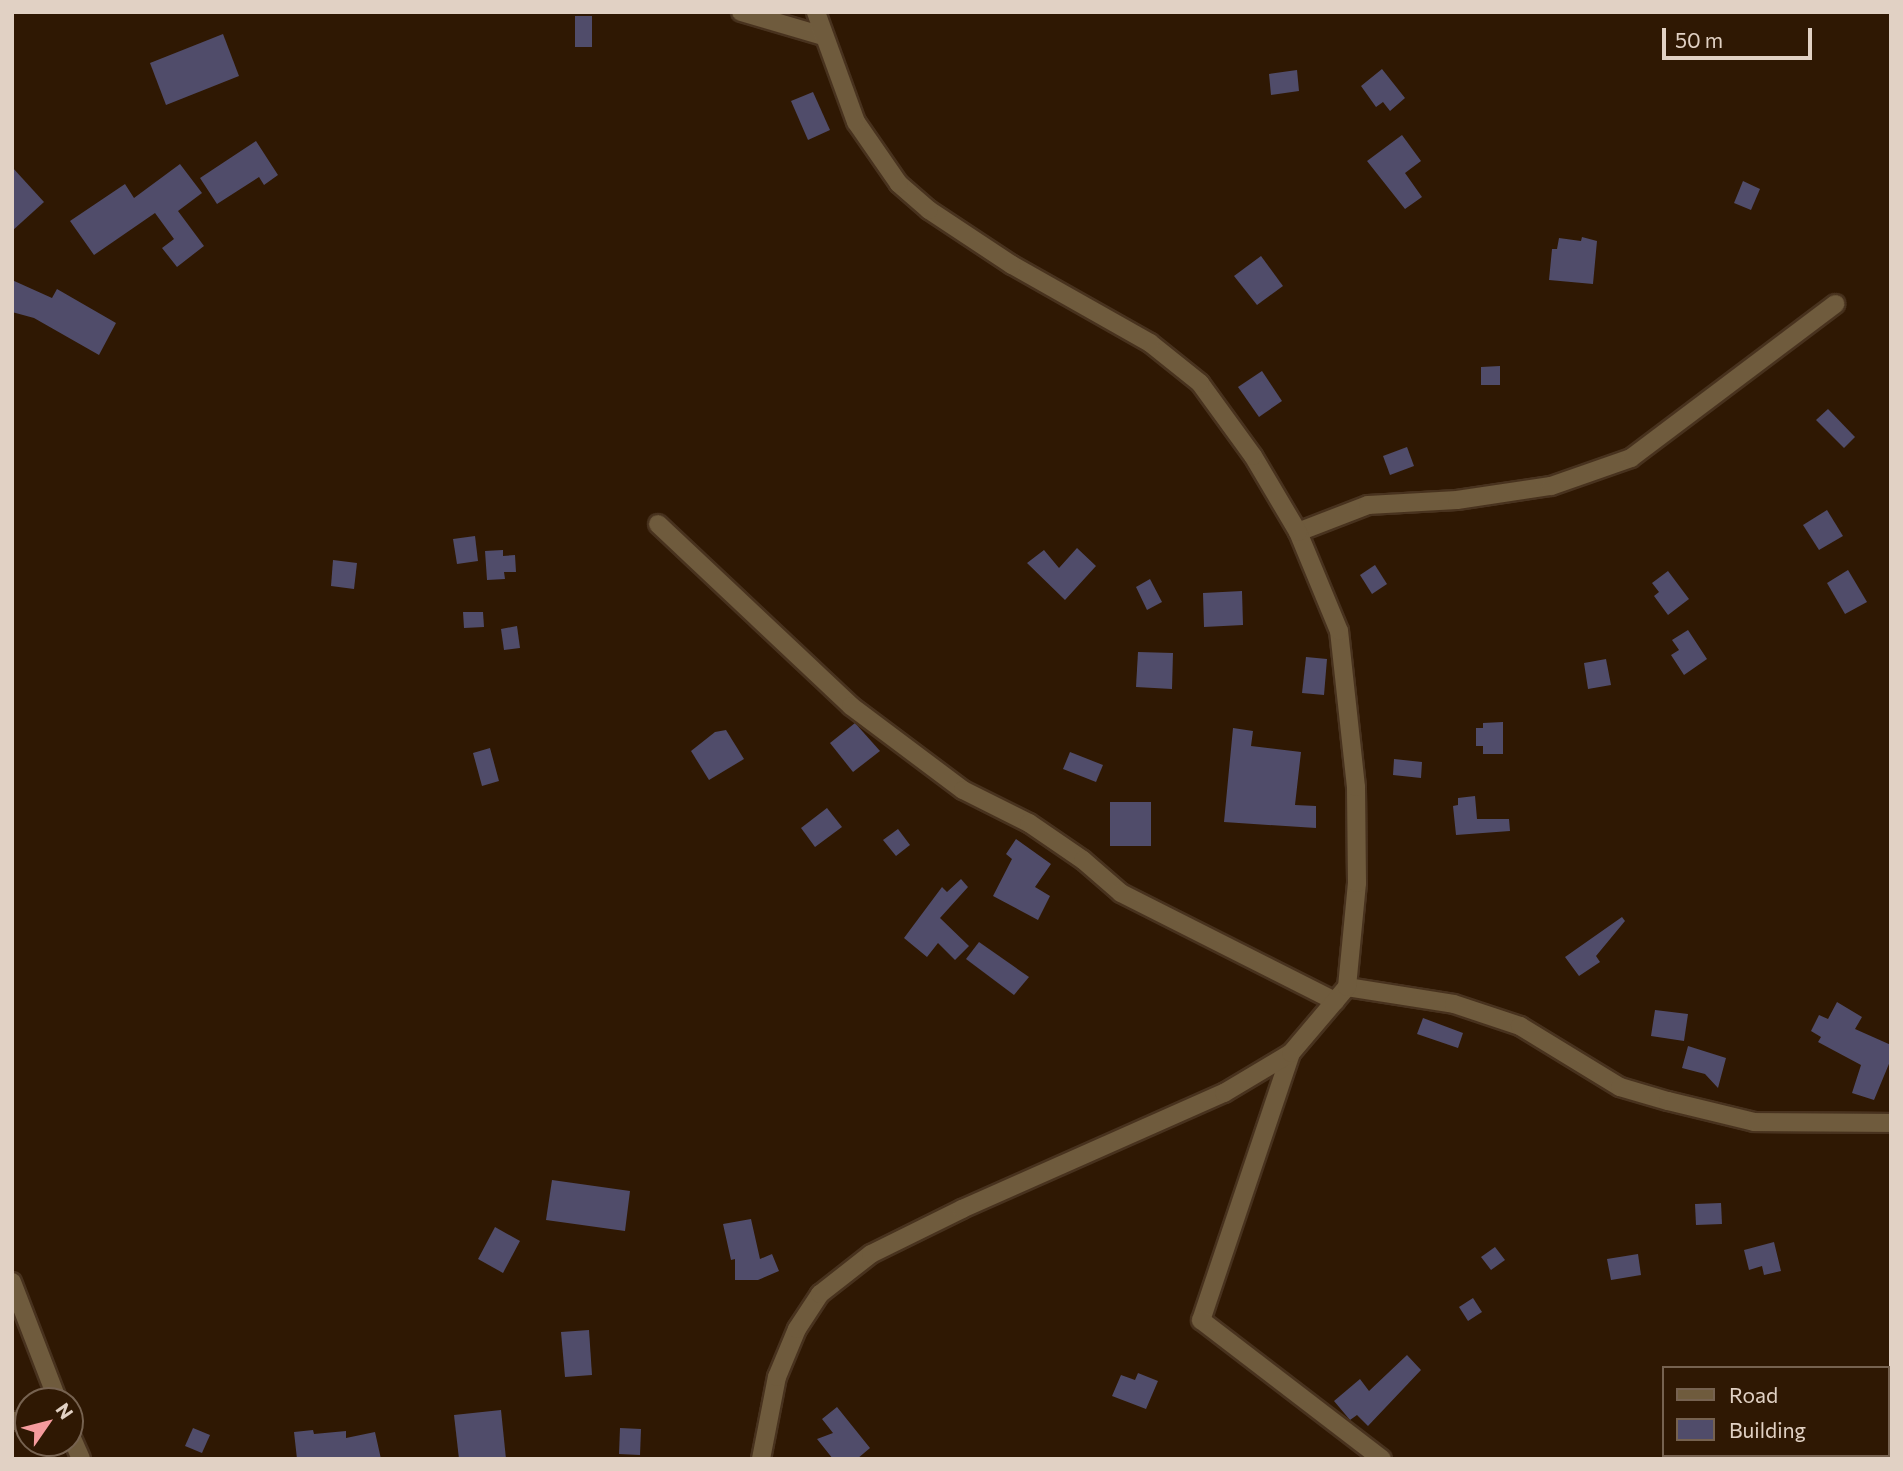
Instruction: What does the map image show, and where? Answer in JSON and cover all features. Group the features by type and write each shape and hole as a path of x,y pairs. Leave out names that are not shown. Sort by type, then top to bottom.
{"street":[{"path":"741,12 823,36"},
{"path":"761,1459 777,1377 797,1329 820,1294 839,1276 962,1209 1224,1093 1291,1054 1347,987 1357,883 1352,720 1339,631 1298,532 1253,456 1200,383 1150,343 1012,265 929,210 899,184 856,122 816,12"},
{"path":"1298,532 1368,505 1457,500 1551,486 1631,458 1835,304"},
{"path":"658,524 851,706 963,790 1029,823 1083,860 1121,893 1335,1001"},
{"path":"1347,987 1454,1004 1520,1026 1620,1087 1680,1104 1754,1122 1891,1123"},
{"path":"1291,1054 1201,1320 1382,1459"},
{"path":"12,1282 53,1387"}],"building":[{"path":"575,16 592,16 592,47 575,47"},
{"path":"223,34 239,76 166,105 150,63"},
{"path":"1382,69 1405,98 1390,111 1383,102 1376,107 1361,86"},
{"path":"1297,70 1299,91 1271,95 1269,74"},
{"path":"813,92 830,130 808,140 791,101"},
{"path":"1402,135 1421,161 1405,173 1422,197 1405,209 1367,161"},
{"path":"256,141 278,175 264,185 259,177 217,204 200,178"},
{"path":"180,164 202,193 178,211 204,246 177,267 162,248 174,239 155,213 94,255 70,221 125,184 134,198"},
{"path":"12,167 44,202 12,231"},
{"path":"1743,181 1760,189 1751,210 1734,203"},
{"path":"1582,237 1597,241 1593,284 1549,280 1552,249 1557,249 1559,238 1581,241"},
{"path":"1261,256 1283,286 1257,305 1234,276"},
{"path":"12,280 52,298 57,289 116,323 99,355 34,318 12,312"},
{"path":"1500,366 1500,385 1481,385 1481,367"},
{"path":"1262,371 1282,401 1259,417 1238,387"},
{"path":"1828,409 1855,437 1844,448 1816,420"},
{"path":"1407,447 1414,466 1390,475 1383,456"},
{"path":"1827,510 1843,536 1819,550 1803,525"},
{"path":"475,536 478,561 457,564 453,539"},
{"path":"1077,548 1096,566 1065,600 1027,563 1044,550 1059,568"},
{"path":"503,550 503,556 515,555 516,572 504,572 505,579 487,580 485,551"},
{"path":"333,560 357,563 354,589 331,586"},
{"path":"1375,565 1387,584 1372,594 1360,575"},
{"path":"1848,570 1867,602 1845,614 1827,583"},
{"path":"1668,571 1689,599 1668,615 1654,596 1659,592 1652,583"},
{"path":"1150,579 1162,602 1147,610 1136,587"},
{"path":"1242,591 1243,625 1204,627 1203,593"},
{"path":"463,612 483,612 484,627 464,628"},
{"path":"517,626 520,648 504,650 501,629"},
{"path":"1688,630 1707,659 1684,675 1671,655 1679,650 1672,640"},
{"path":"1138,652 1173,653 1172,689 1136,687"},
{"path":"1306,657 1327,659 1324,695 1302,693"},
{"path":"1606,659 1611,685 1588,689 1584,663"},
{"path":"1503,722 1503,754 1483,754 1483,746 1476,746 1476,728 1483,728 1483,723"},
{"path":"855,723 880,751 853,772 830,743"},
{"path":"1233,728 1253,731 1251,746 1301,752 1295,805 1316,806 1316,828 1224,822"},
{"path":"726,730 744,759 709,780 691,751 715,732"},
{"path":"490,748 499,781 482,786 473,753"},
{"path":"1070,752 1103,765 1096,782 1063,769"},
{"path":"1394,759 1422,762 1421,778 1393,775"},
{"path":"1475,796 1477,819 1509,819 1510,831 1456,835 1453,806 1458,805 1458,798"},
{"path":"1110,802 1151,802 1151,846 1110,846"},
{"path":"827,808 842,827 815,847 801,828"},
{"path":"898,829 910,845 896,856 883,840"},
{"path":"1016,839 1051,864 1035,887 1050,896 1038,920 993,896 1012,859 1006,854"},
{"path":"961,879 968,887 940,918 969,946 955,960 938,943 927,957 904,938 942,887 947,892"},
{"path":"1622,917 1625,921 1596,956 1600,962 1579,976 1565,957"},
{"path":"979,942 1029,977 1014,995 966,959"},
{"path":"1837,1002 1862,1017 1855,1029 1891,1045 1891,1059 1874,1100 1852,1093 1861,1065 1818,1042 1821,1037 1811,1031 1819,1015 1828,1019"},
{"path":"1655,1010 1688,1014 1684,1041 1651,1036"},
{"path":"1423,1018 1463,1033 1458,1048 1417,1034"},
{"path":"1688,1046 1726,1058 1718,1088 1705,1074 1682,1068"},
{"path":"552,1180 630,1191 625,1231 546,1220"},
{"path":"1721,1203 1722,1224 1696,1225 1695,1204"},
{"path":"751,1219 760,1259 772,1254 779,1271 758,1280 735,1280 735,1259 731,1260 723,1224"},
{"path":"495,1227 520,1241 503,1273 478,1259"},
{"path":"1774,1242 1781,1271 1764,1275 1762,1266 1749,1270 1744,1250"},
{"path":"1495,1247 1505,1260 1491,1270 1481,1257"},
{"path":"1638,1254 1641,1275 1611,1280 1607,1259"},
{"path":"1473,1298 1482,1312 1468,1321 1459,1307"},
{"path":"589,1330 592,1375 565,1377 561,1332"},
{"path":"1407,1355 1421,1370 1368,1426 1357,1415 1350,1420 1334,1401 1360,1379 1369,1391"},
{"path":"1138,1373 1158,1381 1146,1409 1112,1396 1121,1375 1135,1380"},
{"path":"837,1407 870,1448 857,1459 833,1459 817,1439 833,1433 822,1419"},
{"path":"501,1410 506,1459 459,1459 454,1415"},
{"path":"193,1428 210,1435 202,1453 185,1446"},
{"path":"620,1428 641,1429 640,1455 619,1454"},
{"path":"313,1430 314,1434 346,1431 346,1438 375,1432 381,1459 297,1459 294,1432"}]}
